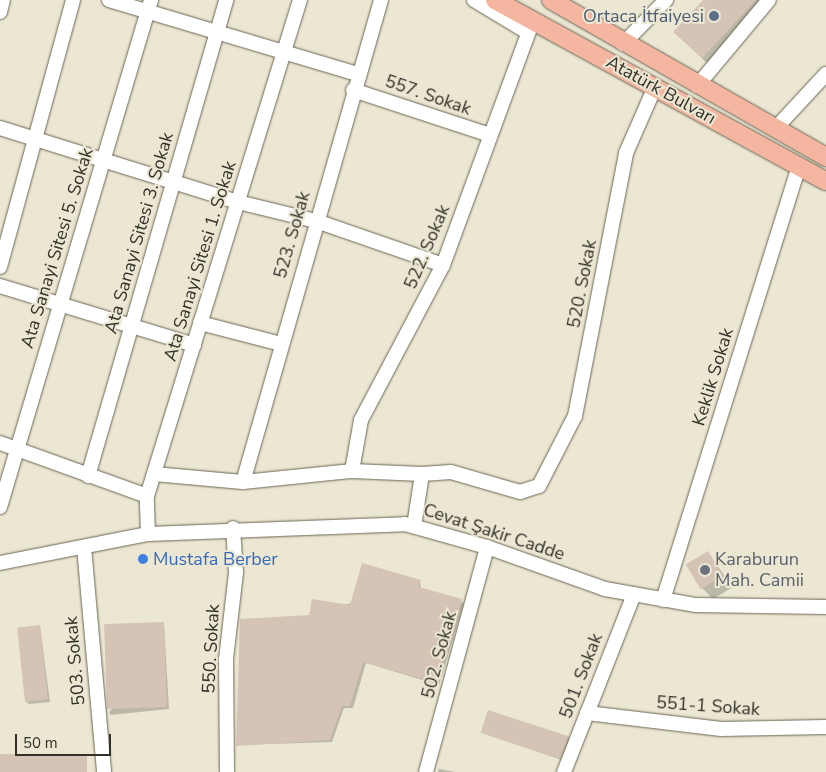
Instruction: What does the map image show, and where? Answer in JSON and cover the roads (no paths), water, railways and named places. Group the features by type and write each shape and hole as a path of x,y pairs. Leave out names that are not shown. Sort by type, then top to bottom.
{"main road":[{"name":"Atatürk Bulvarı","path":"495,0 530,27 655,87 826,181"},
{"name":"Atatürk Bulvarı","path":"551,0 623,44 826,157"}],"street":[{"path":"0,12 3,0"},
{"path":"0,267 73,0"},
{"path":"109,0 149,5 216,31 358,74"},
{"name":"Ata Sanayi Sitesi 3. Sokak","path":"88,476 226,0"},
{"name":"Ata Sanayi Sitesi 1. Sokak","path":"148,534 147,496 300,0"},
{"name":"523. Sokak","path":"243,482 380,0"},
{"path":"474,0 530,27"},
{"path":"623,44 666,0"},
{"path":"698,86 769,0"},
{"name":"Ata Sanayi Sitesi 5. Sokak","path":"0,507 149,5"},
{"name":"522. Sokak","path":"352,471 361,420 443,265 530,27"},
{"path":"775,129 826,74"},
{"name":"520. Sokak","path":"422,474 451,472 520,492 539,486 575,416 626,153 655,87"},
{"name":"557. Sokak","path":"353,90 490,135"},
{"path":"0,128 238,202 316,220 443,265"},
{"name":"Keklik Sokak","path":"663,600 800,166"},
{"path":"0,286 194,345"},
{"path":"200,323 281,344"},
{"path":"0,442 88,476 147,496"},
{"path":"154,474 243,482 352,471 422,474 414,526"},
{"name":"Cevat Şakir Cadde","path":"0,563 148,534 232,528 414,526 487,547 605,589 695,605 826,606"},
{"name":"550. Sokak","path":"226,772 226,659 236,573 232,528"},
{"name":"503. Sokak","path":"84,547 104,772"},
{"name":"502. Sokak","path":"426,772 487,547"},
{"name":"501. Sokak","path":"564,772 634,594"},
{"name":"551-1 Sokak","path":"587,713 721,729 826,727"}],"place":[{"name":"Ortaca İtfaiyesi","path":"714,16"},
{"name":"Mustafa Berber","path":"143,559"},
{"name":"Karaburun Mah. Camii","path":"705,570"}]}
